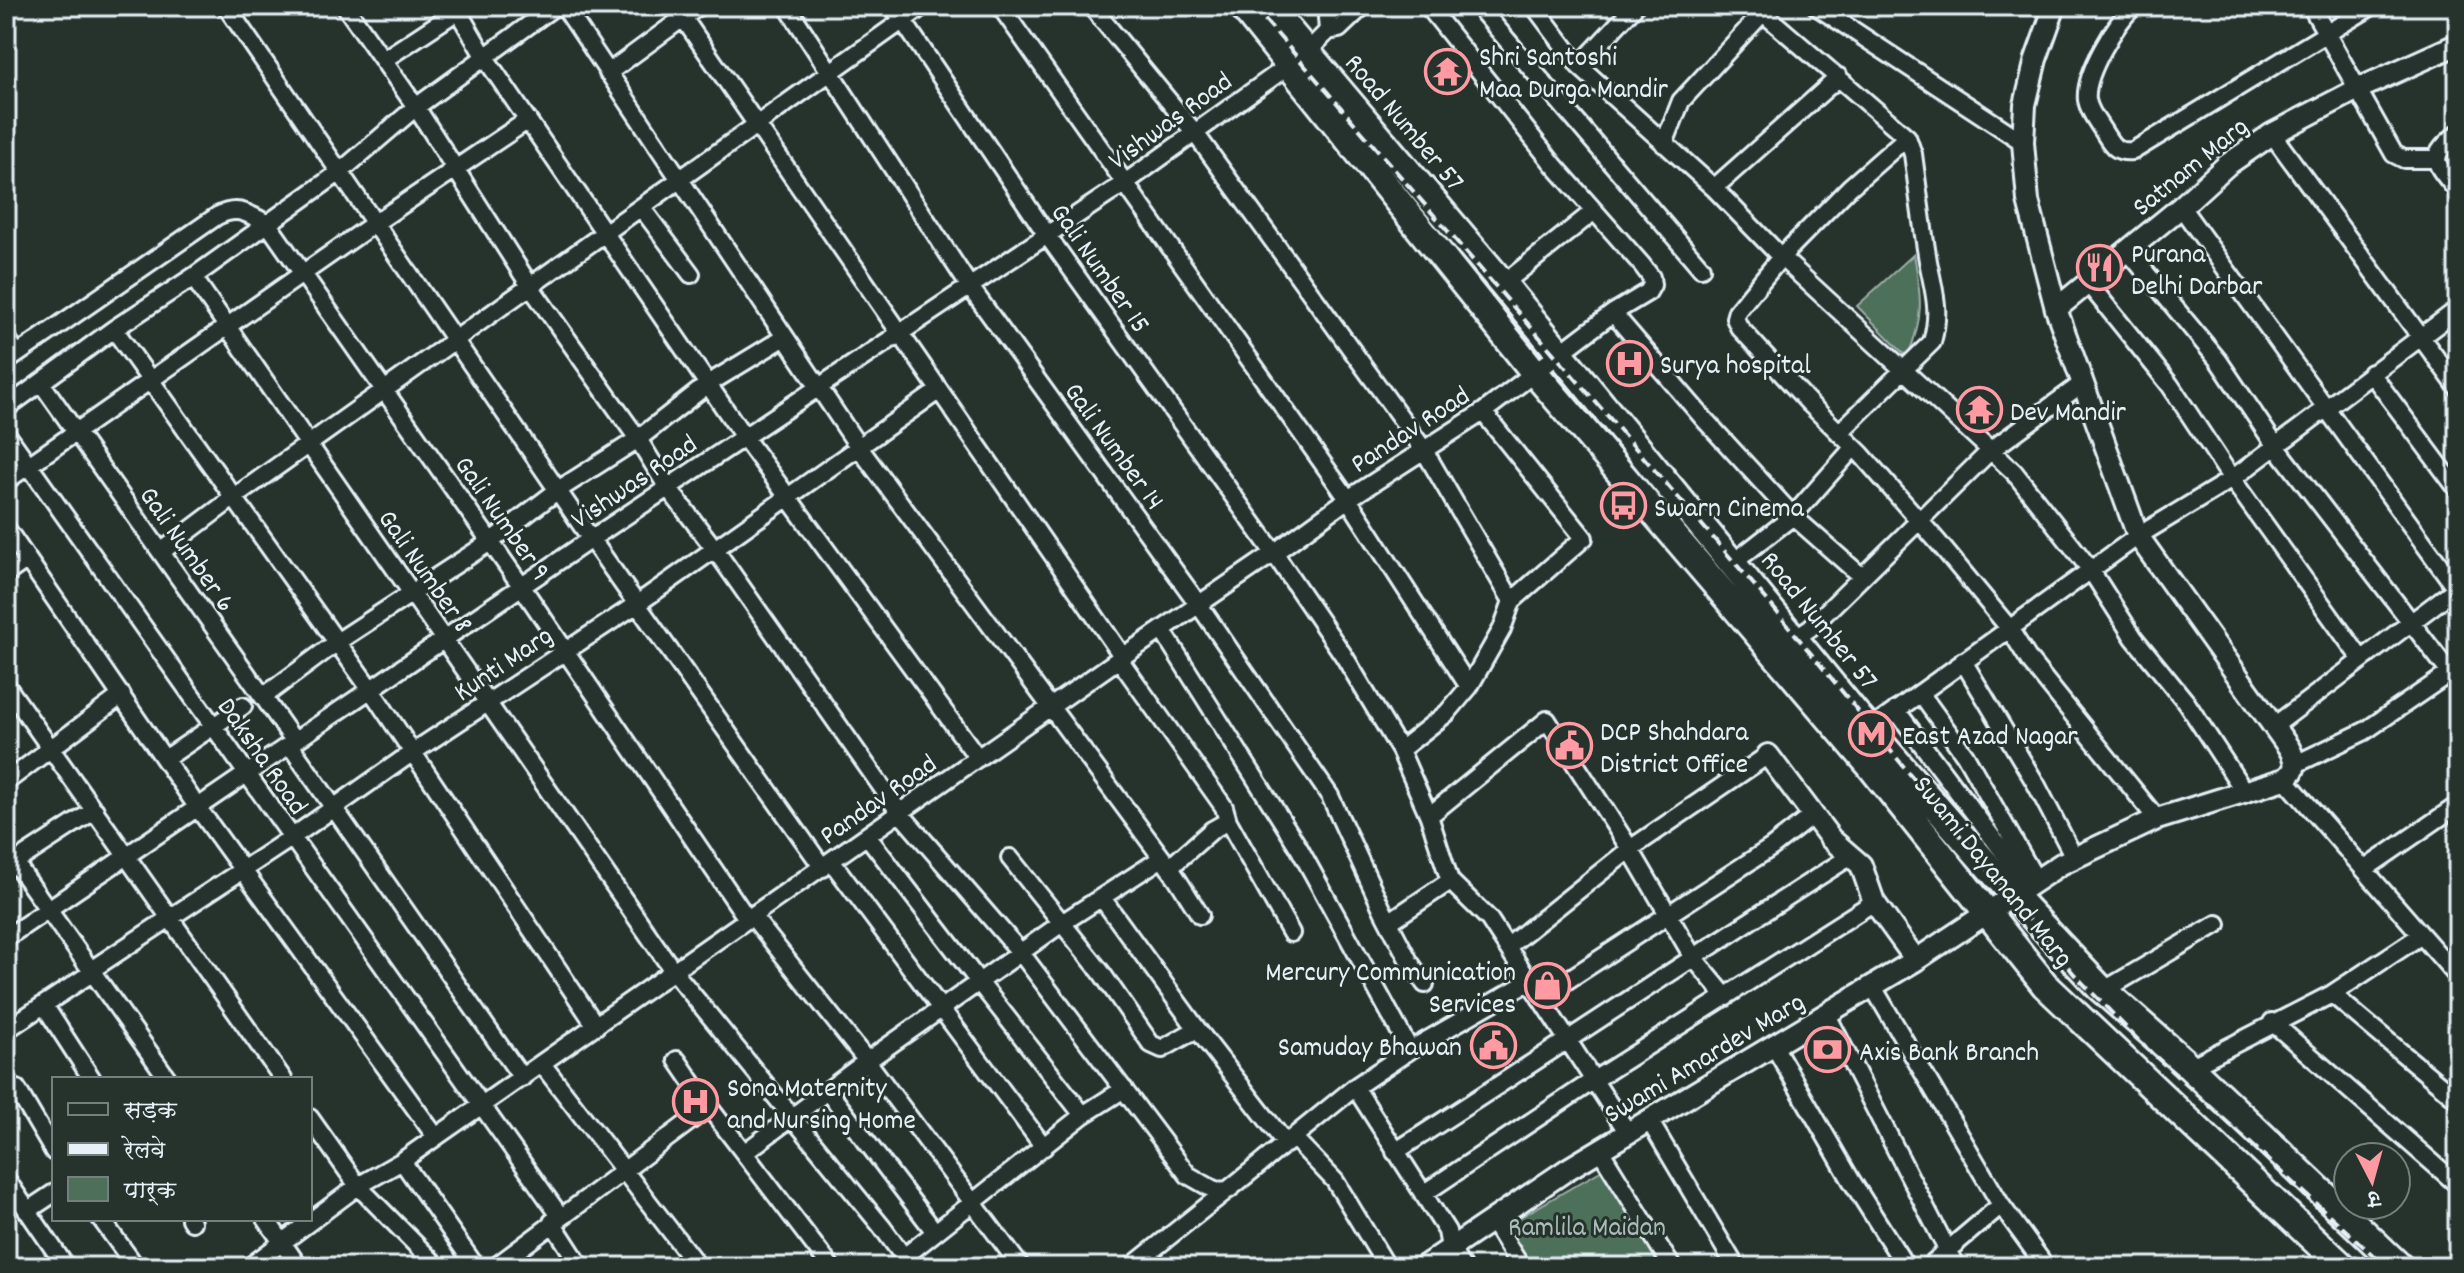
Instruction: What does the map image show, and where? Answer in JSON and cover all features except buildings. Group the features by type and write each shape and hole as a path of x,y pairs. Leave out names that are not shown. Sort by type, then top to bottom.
{"main road":[{"name":"Road Number 57","path":"1242,6 1529,378"},
{"name":"Road Number 57","path":"1268,6 1287,66 1503,284 1869,730 2027,888 2103,991 2190,1067 2400,1267"},
{"name":"Swami Dayanand Marg","path":"1529,378 1868,763 2045,985 2343,1267"}],"street":[{"path":"226,6 637,604 827,865 942,1009 1044,1147"},
{"path":"345,6 416,107 530,286 638,439 668,488 714,548 900,813 1021,953 1188,1175 1216,1191 1228,1190"},
{"path":"6,408 340,172 416,107 555,6"},
{"path":"564,6 858,446 1200,915"},
{"path":"608,73 679,12 699,6"},
{"name":"Gali Number 14","path":"787,6 970,287 1199,605 1330,796 1389,922 1425,984"},
{"name":"Gali Number 15","path":"893,6 1047,235 1344,656 1400,750 1429,816 1450,881"},
{"path":"161,552 923,6"},
{"path":"1000,6 1348,499 1469,687"},
{"path":"1091,6 1202,128 1424,450 1512,601"},
{"path":"1339,6 1327,18 1328,31 1339,29 1363,6"},
{"path":"1428,6 1593,212 1503,284"},
{"path":"1478,6 1701,268"},
{"path":"1534,6 1579,66 1714,188 1781,257 2014,472 2090,569 2134,638 2186,702 2244,791"},
{"path":"1579,66 1635,6"},
{"path":"1816,6 2023,142"},
{"path":"2055,6 2036,59 2025,105 2023,142 2028,201 2056,309 2138,536 2289,748 2291,772 2365,869 2458,977"},
{"path":"2134,6 2120,19 2111,34 2088,89 2090,109 2113,148 2120,152 2133,151 2372,6"},
{"path":"2311,6 2394,154 2404,159 2436,159"},
{"path":"383,60 459,8 484,56 744,437 978,758"},
{"path":"1664,144 1681,101 1766,9 1907,137 1913,154 1938,321 1932,342 1839,433"},
{"path":"679,12 1224,807 1228,821 1291,933"},
{"name":"Vishwas Road","path":"6,938 591,539 1125,183 1287,66 1328,31"},
{"name":"Satnam Marg","path":"2056,309 2181,207 2227,165 2272,134 2358,89 2458,44"},
{"path":"1714,188 1839,77"},
{"path":"6,481 528,120"},
{"path":"2458,133 2441,147 2436,159 2458,192"},
{"path":"2272,134 2458,388"},
{"path":"1907,137 1850,187 1781,257 1737,311 1735,318 1739,327 1919,520 2009,628 2029,660 2157,819"},
{"path":"641,207 691,274"},
{"path":"2181,207 2457,587 2274,726"},
{"path":"6,337 12,358 229,210 240,211 268,224"},
{"name":"Pandav Road","path":"312,1221 358,1186 402,1161 751,919 1348,499 1483,412 1613,313 1648,292 1652,285 1651,277 1593,212"},
{"name":"Gali Number 9","path":"268,224 751,919 867,1061 1021,1267"},
{"path":"2128,251 2218,360 2275,445 2411,622 2454,670 2365,731 2291,772"},
{"name":"Gali Number 8","path":"193,277 674,972 907,1262"},
{"path":"2088,283 2170,385 2232,479 2361,659"},
{"path":"1869,730 2090,569 2232,479 2458,309"},
{"path":"1613,313 1793,516 1862,577"},
{"path":"114,329 371,690 596,1026"},
{"path":"263,697 337,642 413,594 490,542 558,490 638,439 708,384 785,337"},
{"path":"2371,373 2458,490"},
{"path":"1795,638 1810,628 1991,450 2083,383"},
{"name":"Gali Number 6","path":"42,384 263,697 334,807 522,1078"},
{"name":"Kunti Marg","path":"6,1030 413,752 637,604 938,391"},
{"path":"1400,750 1447,713 1469,687 1502,629 1512,601 1584,538 1483,412"},
{"name":"Daksha Road","path":"6,433 480,1106 556,1219 581,1267"},
{"path":"1733,563 1793,516 1854,447"},
{"path":"6,528 198,808 436,1137"},
{"path":"6,574 27,559"},
{"path":"1162,630 1299,848 1410,1050"},
{"path":"1963,661 2036,784 2074,857"},
{"path":"6,685 282,1077"},
{"path":"1920,693 1965,755 2027,888"},
{"path":"6,782 122,695"},
{"path":"165,759 243,706"},
{"path":"1896,710 2027,888"},
{"path":"1429,816 1547,720 1630,849 1693,957 1726,997"},
{"path":"1507,947 1630,849 1768,755 1831,839 1861,865 1874,902 1916,960"},
{"name":"Swami Amardev Marg","path":"1423,1267 1600,1150 1873,987 2074,857 2157,819 2291,772"},
{"path":"2365,869 2458,805"},
{"path":"95,810 9,860 48,909 167,1077"},
{"path":"1540,998 1772,847 1813,815"},
{"path":"744,1153 867,1061 1062,923 1165,863 1228,821"},
{"path":"868,837 1083,1115"},
{"path":"1395,1152 1851,856"},
{"path":"1010,858 1101,972 1151,1044 1168,1048 1197,1029"},
{"path":"1389,922 1450,881 1489,919 1628,1133"},
{"path":"1102,898 1197,1029 1290,1141 1335,1181 1387,1267"},
{"path":"1423,1194 1594,1080 1874,902"},
{"path":"2103,991 2217,924"},
{"path":"2190,1067 2272,1022 2332,994 2420,936"},
{"path":"1131,1267 1355,1087 1410,1050 1530,981"},
{"path":"1873,987 2001,1205 2046,1267"},
{"path":"2332,994 2458,1100"},
{"path":"44,1005 91,1077"},
{"path":"1827,1015 1956,1267"},
{"path":"2272,1022 2458,1185"},
{"path":"1774,1046 1851,1180 1906,1267"},
{"path":"677,1060 831,1267"},
{"path":"542,1064 696,1264"},
{"path":"1355,1087 1447,1231 1450,1248 1462,1267"},
{"path":"17,1089 52,1149"},
{"path":"907,1262 935,1232 972,1202 1083,1115 1124,1089"},
{"path":"828,1091 935,1232"},
{"path":"502,1265 556,1219 709,1107"},
{"path":"1649,1120 1736,1267"},
{"path":"312,1121 358,1186 438,1267"},
{"path":"1600,1150 1672,1267"},
{"path":"402,1161 476,1267"},
{"path":"6,1179 66,1267"},
{"path":"27,1211 52,1194"},
{"path":"1928,1267 2001,1205"},
{"path":"1492,1220 1521,1267"},
{"path":"102,1221 136,1267"},
{"path":"267,1221 299,1267"},
{"name":"Pandav Road","path":"249,1267 312,1221"},
{"path":"1149,1253 1160,1267"}],"green space":[{"path":"1914,254 1920,306 1917,330 1907,357 1857,306"},
{"name":"Ramlila Maidan","path":"1604,1169 1661,1267 1524,1267 1503,1227"}],"railway":[{"path":"1253,6 1767,600 2074,974 2144,1046 2386,1267"}],"place":[{"name":"Shri Santoshi Maa Durga Mandir","path":"1448,71"},
{"name":"Purana Delhi Darbar","path":"2100,268"},
{"name":"Surya hospital","path":"1629,363"},
{"name":"Dev Mandir","path":"1979,410"},
{"name":"Swarn Cinema","path":"1623,506"},
{"name":"East Azad Nagar","path":"1871,734"},
{"name":"DCP Shahdara District Office","path":"1569,746"},
{"name":"Mercury Communication Services","path":"1547,986"},
{"name":"Samuday Bhawan","path":"1493,1045"},
{"name":"Axis Bank Branch","path":"1828,1050"},
{"name":"Sona Maternity and Nursing Home","path":"696,1102"}]}
